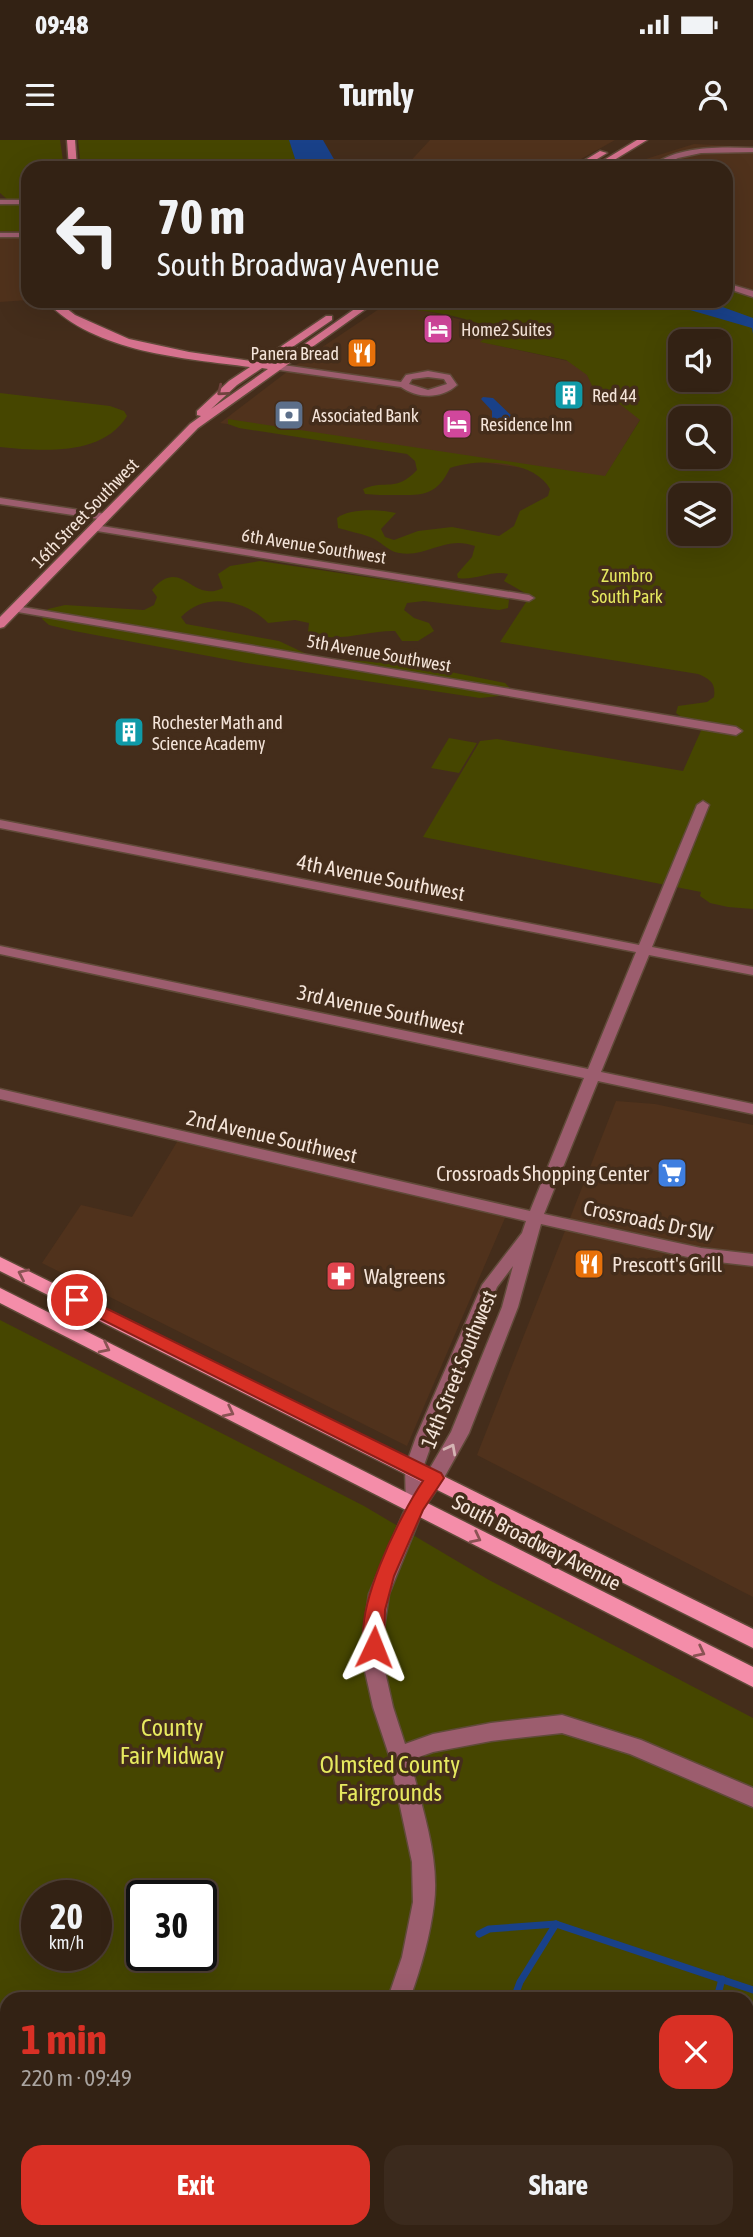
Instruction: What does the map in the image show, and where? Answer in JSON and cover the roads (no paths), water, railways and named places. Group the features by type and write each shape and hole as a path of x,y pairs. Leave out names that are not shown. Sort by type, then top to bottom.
{"main road":[{"path":"71,140 72,161"},
{"path":"588,161 624,140"},
{"path":"607,161 643,140"},
{"path":"61,308 77,320 166,351 276,367"},
{"name":"16th Street Southwest","path":"194,426 198,416 213,399 258,364 314,326 349,308"},
{"name":"16th Street Southwest","path":"0,625 194,426 362,308"},
{"path":"115,335 287,359"},
{"name":"South Broadway Avenue","path":"0,1263 753,1639"},
{"name":"South Broadway Avenue","path":"0,1295 753,1679"}],"street":[{"path":"667,161 702,152 753,150"},
{"path":"0,202 21,202"},
{"path":"0,235 21,234"},
{"path":"733,287 753,294"},
{"path":"276,367 404,385 410,390 424,393 439,392 452,385 451,380 442,375 414,375 287,359"},
{"path":"404,385 406,379 414,375"},
{"path":"0,500 106,517"},
{"name":"6th Avenue Southwest","path":"95,528 529,598"},
{"name":"5th Avenue Southwest","path":"16,609 736,731"},
{"name":"14th Street Southwest","path":"415,1507 455,1444 492,1355 514,1294 532,1225 703,805"},
{"name":"4th Avenue Southwest","path":"0,824 753,971"},
{"name":"3rd Avenue Southwest","path":"0,950 753,1109"},
{"name":"2nd Avenue Southwest","path":"0,1094 532,1225"},
{"name":"14th Street Southwest","path":"415,1507 414,1468 491,1285 532,1225"},
{"name":"Crossroads Dr SW","path":"532,1225 753,1261"},
{"path":"401,1992 413,1957 424,1902 423,1862 399,1755 383,1707 374,1667 374,1628 385,1576 415,1507"},
{"path":"399,1755 433,1743 491,1732 562,1724 634,1746 753,1798"}],"water":[{"path":"289,140 323,140 335,161 296,161"},
{"path":"678,308 725,308 753,318 753,334 752,328"},
{"path":"493,398 516,420 492,426 492,411 481,399"}],"waterway":[{"path":"479,1934 489,1929 556,1924"},
{"path":"516,1992 556,1924"},
{"path":"556,1924 722,1980"},
{"path":"719,1992 722,1980"},
{"path":"722,1980 753,1990"}],"place":[{"name":"Home2 Suites","path":"438,329"},
{"name":"Panera Bread","path":"362,353"},
{"name":"Red 44","path":"569,395"},
{"name":"Associated Bank","path":"289,415"},
{"name":"Residence Inn","path":"457,424"},
{"name":"Rochester Math and Science Academy","path":"129,732"},
{"name":"Crossroads Shopping Center","path":"672,1173"},
{"name":"Prescott's Grill","path":"589,1264"},
{"name":"Walgreens","path":"341,1276"}],"park label":[{"name":"Zumbro South Park","path":"627,585"},
{"name":"County Fair Midway","path":"172,1741"},
{"name":"Olmsted County Fairgrounds","path":"390,1778"}]}
